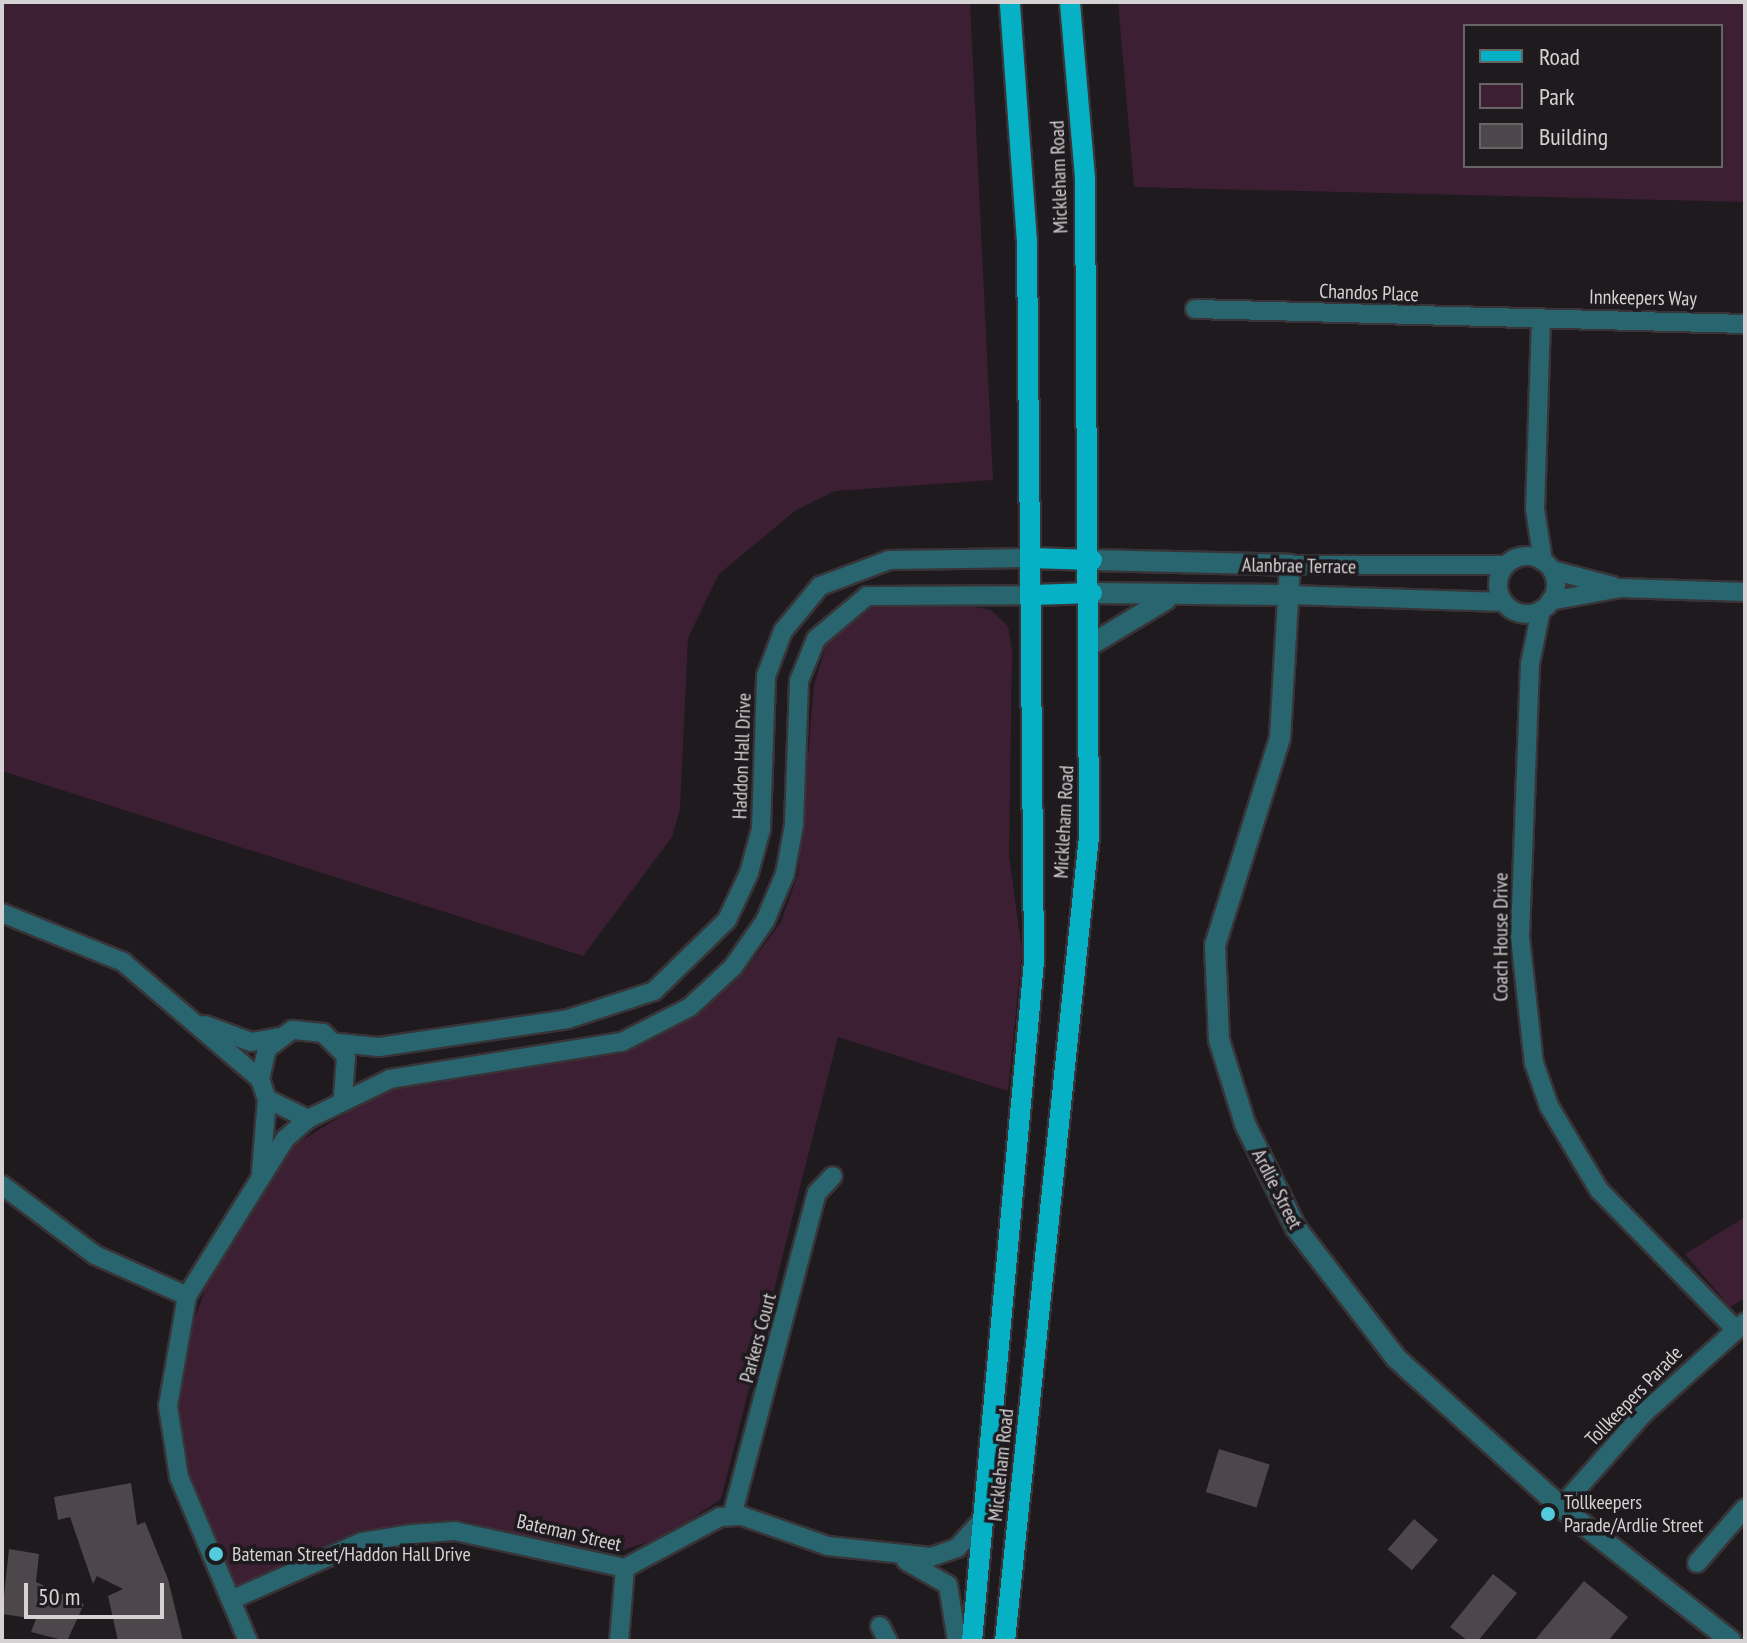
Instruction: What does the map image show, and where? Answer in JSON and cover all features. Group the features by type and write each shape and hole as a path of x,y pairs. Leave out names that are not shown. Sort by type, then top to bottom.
{"main road":[{"name":"Mickleham Road","path":"972,1641 1034,961 1032,558 1024,155 1010,2"},
{"name":"Mickleham Road","path":"1005,1641 1079,966 1092,644 1085,178 1070,2"},
{"path":"1032,558 1092,560"},
{"path":"1032,595 1092,593"}],"street":[{"name":"Chandos Place","path":"1195,309 1541,320"},
{"name":"Innkeepers Way","path":"1541,320 1745,324"},
{"path":"1541,320 1535,509 1547,566 1620,588"},
{"path":"1513,561 1535,509"},
{"name":"Haddon Hall Drive","path":"338,1043 379,1047 568,1019 654,991 727,920 749,873 761,829 766,676 783,631 820,586 889,560 1032,558"},
{"name":"Alanbrae Terrace","path":"1092,560 1290,565 1513,561 1547,566"},
{"name":"Coach House Drive","path":"1513,561 1498,583 1511,607 1530,664"},
{"name":"Ardlie Street","path":"1290,565 1280,738 1215,945 1215,1007 1231,1083 1276,1192 1351,1308 1396,1358 1561,1507 1731,1641"},
{"name":"Coach House Drive","path":"1547,566 1546,605 1530,664 1520,972 1534,1063 1564,1134 1599,1190 1740,1326"},
{"path":"1546,605 1620,588 1745,592"},
{"name":"Alanbrae Terrace","path":"1092,593 1290,595 1511,607 1546,605"},
{"path":"248,1641 179,1477 170,1420 187,1296 285,1139 308,1119 343,1097 390,1079 622,1042 690,1007 733,967 765,921 785,874 794,825 799,681 816,639 867,596 1032,595"},
{"path":"1092,644 1108,628 1178,595"},
{"path":"2,913 123,962 260,1079 267,1099 260,1183"},
{"path":"185,1014 228,1037 278,1037 308,1029 338,1043 350,1071 343,1097"},
{"path":"260,1079 278,1037"},
{"path":"267,1099 308,1119"},
{"name":"Parkers Court","path":"732,1516 817,1193 833,1176"},
{"path":"2,1185 95,1255 187,1296"},
{"name":"Tollkeepers Parade","path":"1561,1507 1643,1414 1740,1326"},
{"path":"1697,1563 1745,1508"},
{"path":"732,1516 807,1541 892,1556 948,1553 984,1518"},
{"name":"Bateman Street","path":"231,1600 362,1542 455,1531 625,1568 732,1516"},
{"path":"892,1556 948,1585 957,1641"},
{"path":"619,1641 625,1568"}],"green space":[{"path":"2,2 970,2 993,480 835,491 796,510 719,574 688,638 680,809 672,837 583,956 2,771"},
{"path":"1118,2 1745,2 1745,202 1134,187"},
{"path":"948,602 991,610 1008,626 1012,651 1009,856 1022,951 1008,1091 838,1037 721,1499 664,1537 623,1550 583,1552 461,1520 357,1531 236,1587 189,1473 178,1405 187,1340 216,1259 294,1145 394,1084 643,1042 742,975 781,922 798,874 814,685 826,646 846,620 875,603"},
{"path":"1745,1217 1745,1298 1730,1307 1685,1254"}],"building":[{"path":"1219,1449 1270,1464 1257,1508 1206,1492"},
{"path":"131,1483 137,1525 145,1522 168,1579 183,1641 118,1641 108,1596 123,1589 97,1576 93,1584 70,1517 58,1520 54,1497"},
{"path":"1414,1519 1438,1540 1412,1570 1388,1549"},
{"path":"9,1549 39,1554 36,1582 84,1604 67,1641 31,1632 36,1619 2,1614"},
{"path":"1493,1574 1517,1593 1478,1641 1468,1641 1450,1627"},
{"path":"1584,1581 1628,1617 1608,1641 1534,1641"}],"place":[{"name":"Tollkeepers Parade/Ardlie Street","path":"1548,1514"},
{"name":"Bateman Street/Haddon Hall Drive","path":"216,1554"}]}
